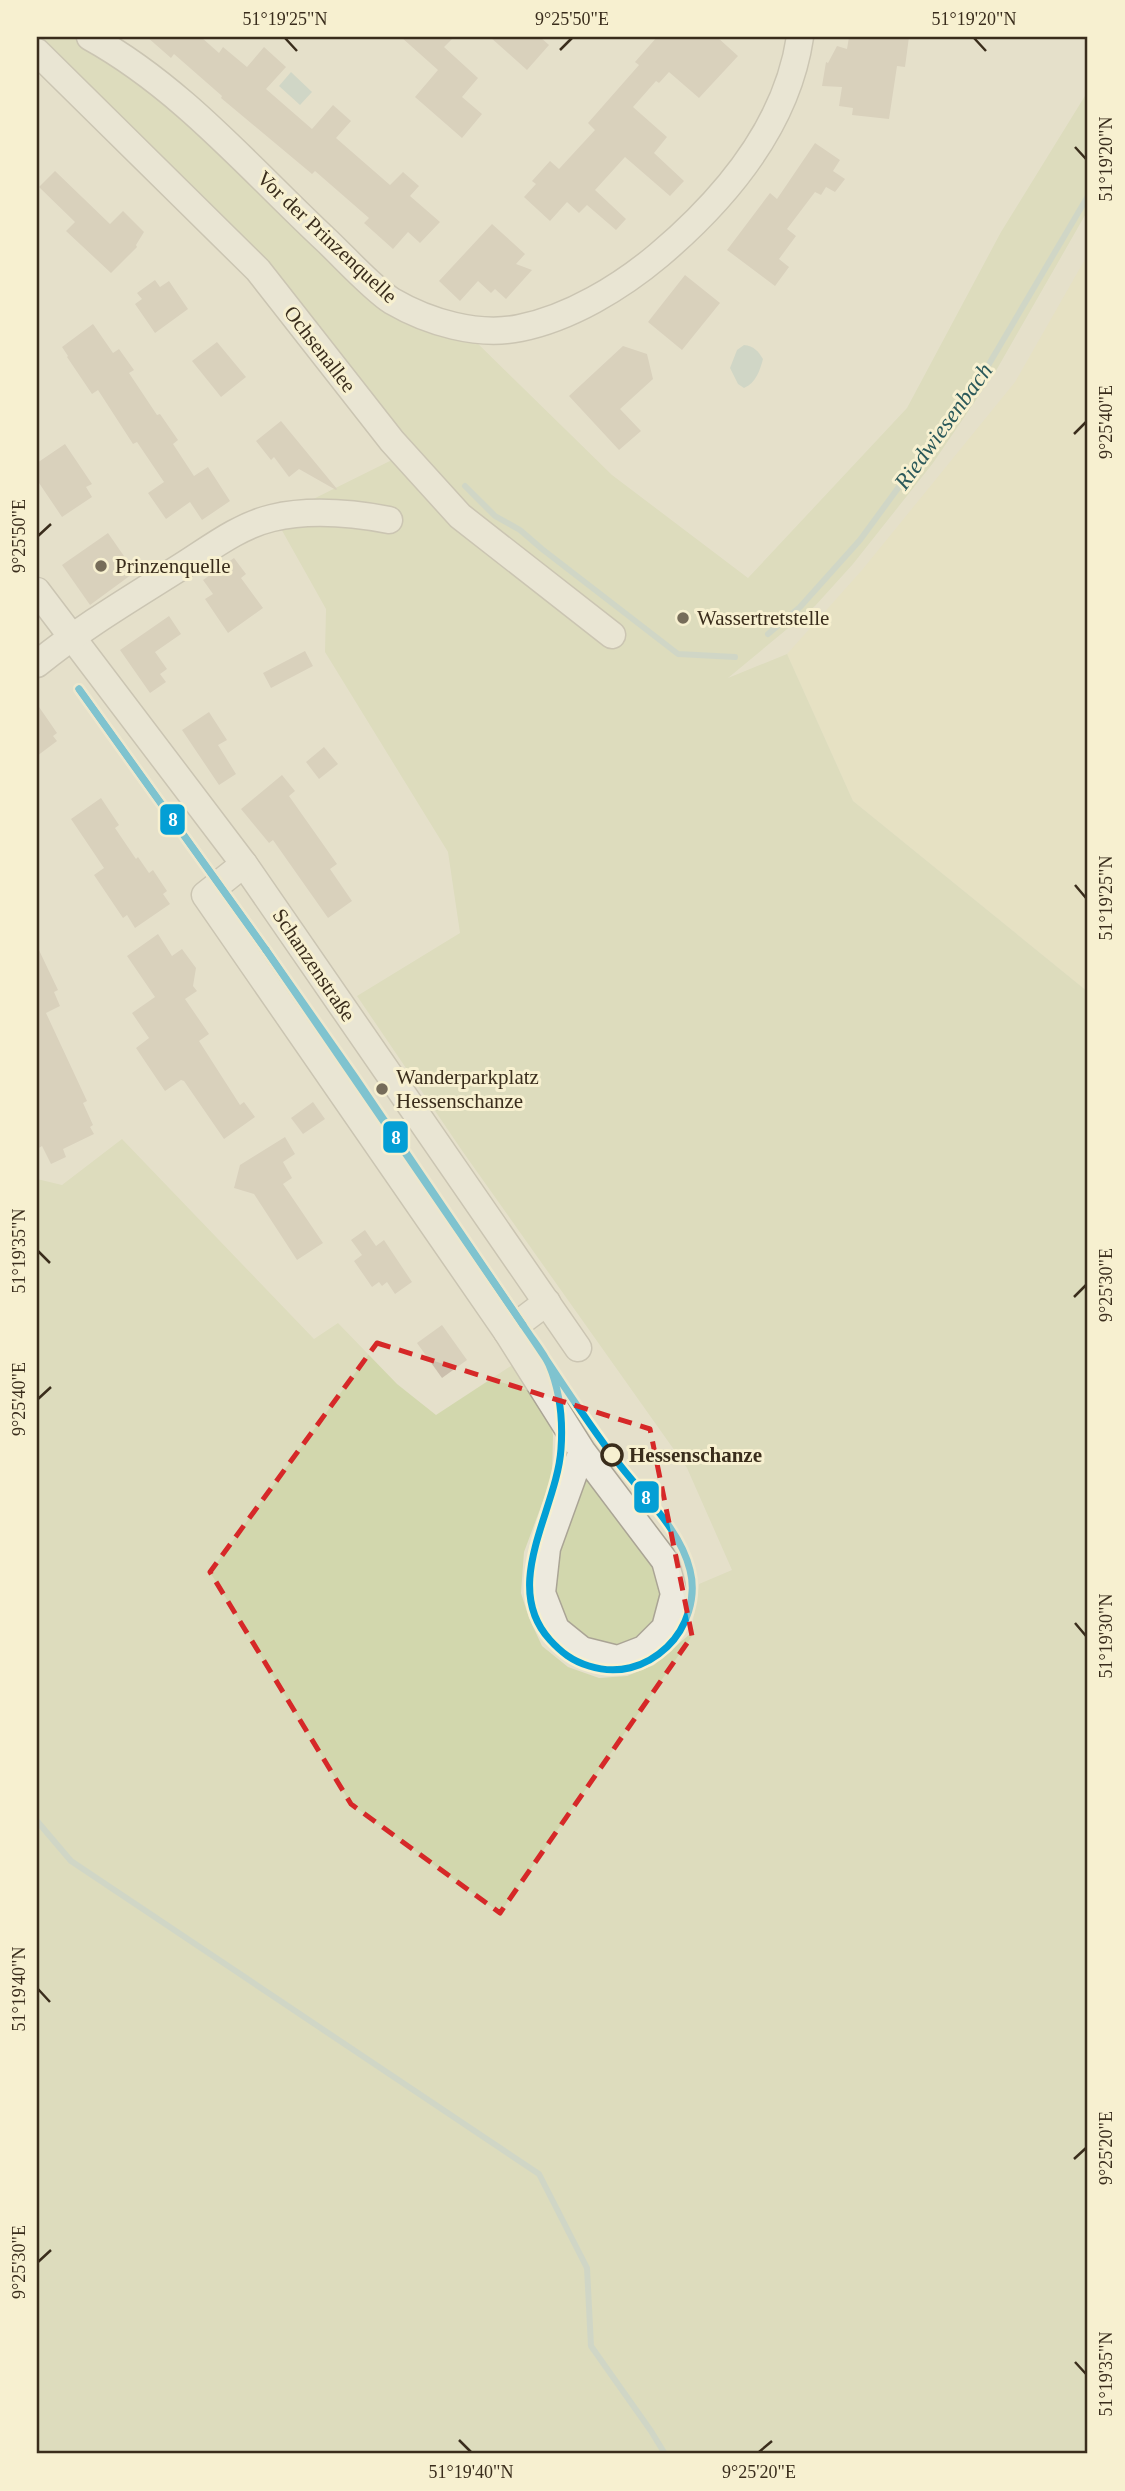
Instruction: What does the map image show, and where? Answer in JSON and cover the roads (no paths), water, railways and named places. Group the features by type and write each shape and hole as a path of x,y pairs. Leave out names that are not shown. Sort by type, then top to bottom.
{"street":[{"name":"Vor der Prinzenquelle","path":"90,37 121,54 209,124 303,219 391,300 444,323 498,330 518,328 571,310 635,275 686,232 734,181 763,136 786,90 800,37"},
{"name":"Ochsenallee","path":"37,52 258,270 392,441 460,516 612,635"},
{"path":"37,664 72,636 241,529 272,517 309,513 360,514 389,520"},
{"name":"Schanzenstraße","path":"37,590 244,863 578,1348"},
{"path":"244,863 205,895 507,1332 582,1451 665,1561 674,1594 665,1628 644,1649 618,1659 582,1650 556,1629 542,1593 547,1548 582,1451"},
{"path":"507,1332 547,1302"}],"waterway":[{"name":"Riedwiesenbach","path":"768,634 800,607 860,540 989,364 1088,196"},
{"name":"Riedwiesenbach","path":"465,486 495,516 520,530 678,654 735,657"},
{"path":"37,1821 71,1861 539,2174 587,2268 591,2346 665,2454"}],"place":[{"name":"Prinzenquelle","path":"101,566"},
{"name":"Wassertretstelle","path":"683,618"},
{"name":"Wanderparkplatz Hessenschanze","path":"382,1089"},
{"name":"Hessenschanze","path":"612,1455"}]}
